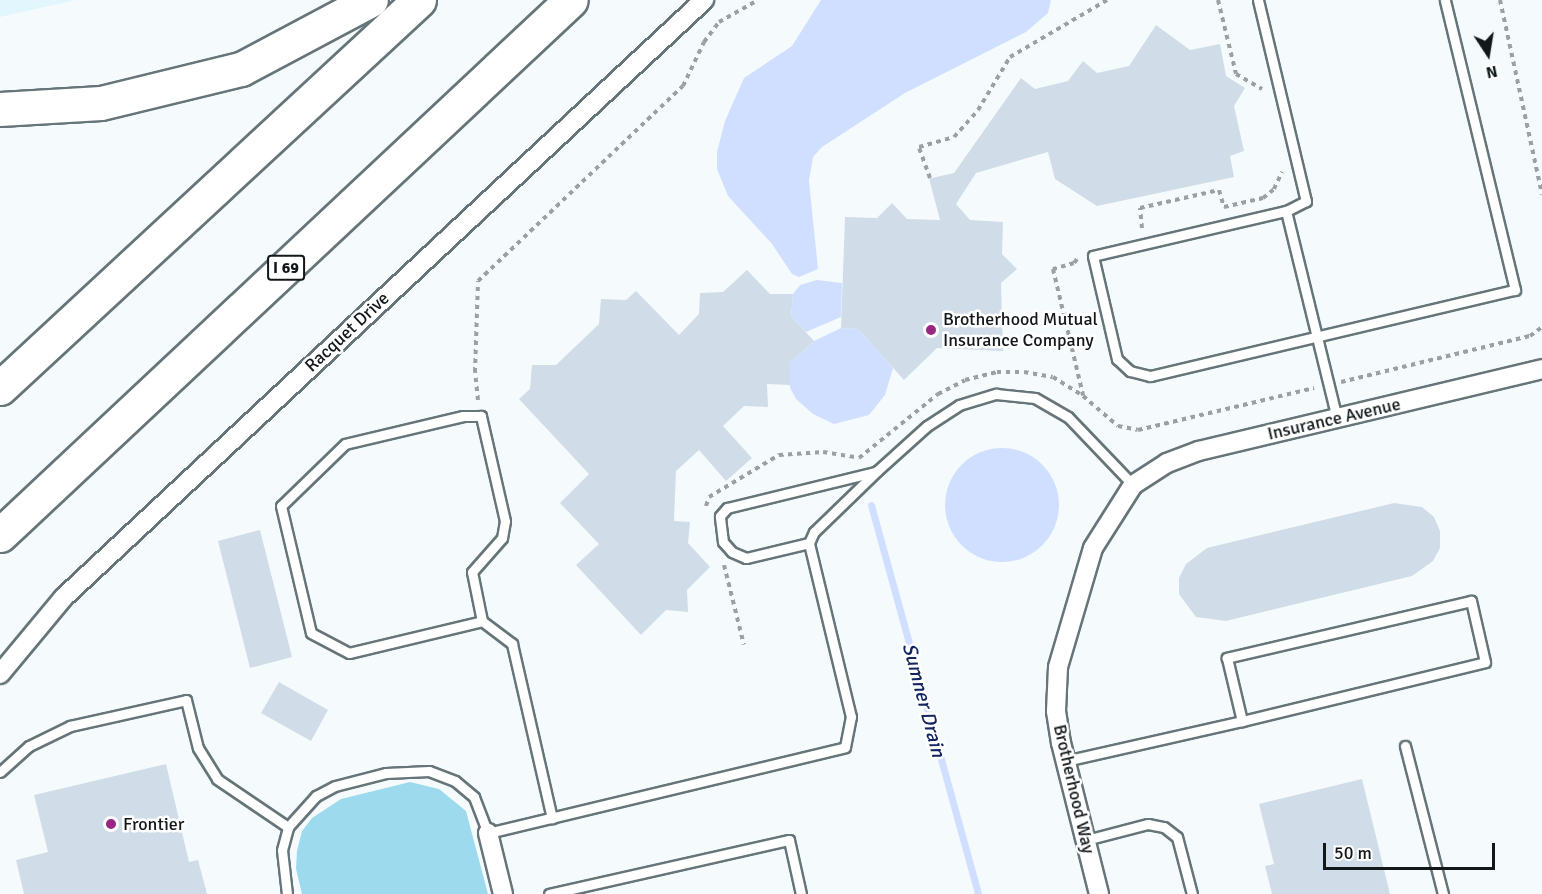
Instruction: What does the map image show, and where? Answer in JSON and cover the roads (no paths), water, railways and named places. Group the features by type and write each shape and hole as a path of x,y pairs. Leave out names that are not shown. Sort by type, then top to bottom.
{"highway":[{"path":"0,109 102,103 241,69 371,0"},
{"path":"0,388 419,0"},
{"name":"I 69","path":"0,535 571,0"},
{"path":"0,552 53,485"}],"street":[{"name":"Racquet Drive","path":"0,674 63,598 704,0"},
{"name":"Insurance Avenue","path":"1133,485 1167,463 1199,451 1542,369"},
{"name":"Brotherhood Way","path":"1099,894 1065,761 1056,711 1058,667 1093,548 1133,485"},
{"path":"488,832 503,894"}],"lane":[{"path":"1258,0 1306,201 1286,211 1093,256 1117,359 1130,371 1150,376 1515,290 1445,0"},
{"path":"1286,211 1337,418"},
{"path":"287,894 282,850 288,826 316,796 335,786 409,770 429,771 455,781 474,797 488,832 844,747 851,717 809,543 813,532 877,471 959,405 996,394 1035,398 1068,417 1133,485"},
{"path":"482,621 349,653 311,633 281,506 345,444 463,416 481,416 505,521 502,538 472,572 482,621 512,644 552,818"},
{"path":"809,543 746,558 732,552 723,542 720,516 727,508 877,471"},
{"path":"1065,761 1242,721 1485,662 1471,601 1227,658 1242,721"},
{"path":"0,772 29,746 70,726 186,700 198,748 217,779 288,826"},
{"path":"1405,746 1443,894"},
{"path":"1086,840 1148,824 1164,826 1177,837 1192,894"},
{"path":"549,894 789,840 801,894"}],"waterway":[{"name":"Sumner Drain","path":"871,505 978,894"}],"place":[{"name":"Brotherhood Mutual Insurance Company","path":"931,330"},
{"name":"Frontier","path":"111,824"}]}
